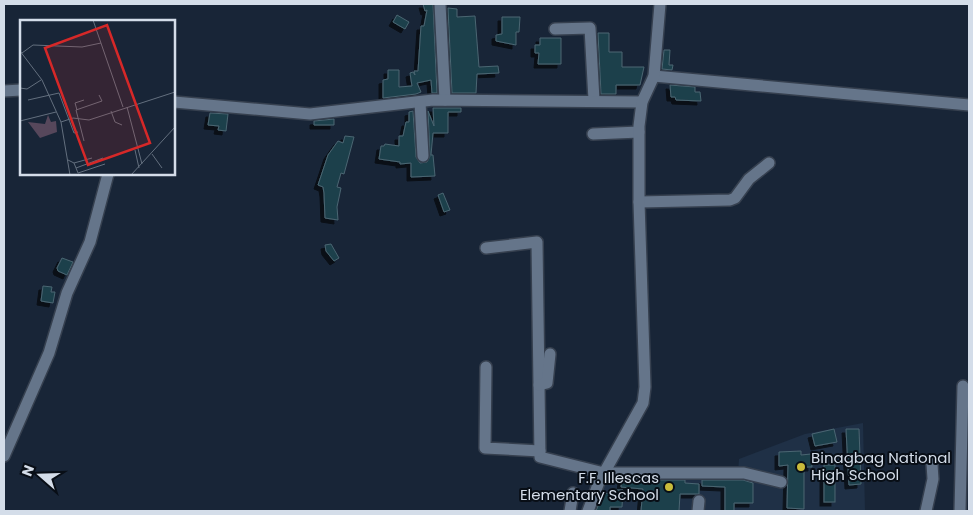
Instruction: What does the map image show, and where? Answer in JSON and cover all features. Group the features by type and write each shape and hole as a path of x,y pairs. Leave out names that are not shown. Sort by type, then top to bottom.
{"street":[{"path":"440,4 445,100"},
{"path":"588,511 590,500 643,403 639,132 642,102 654,76 660,4"},
{"path":"555,29 590,28 594,100"},
{"path":"654,76 969,105"},
{"path":"4,91 20,90"},
{"path":"175,102 310,114 445,100 594,100 642,102"},
{"path":"420,102 422,156"},
{"path":"593,134 639,132"},
{"path":"639,202 730,200 735,198 749,179 769,163"},
{"path":"4,456 48,353 67,293 90,242 108,175"},
{"path":"486,248 537,242 540,457 604,473 744,474 782,482"},
{"path":"539,385 544,385 549,379 550,354"},
{"path":"486,367 485,448 540,451"},
{"path":"960,511 965,478 963,386"},
{"path":"926,511 933,479 932,464"},
{"path":"570,511 572,493"}],"shaded area":[{"name":"Binagbag National High School","path":"863,423 865,511 592,511 605,476 738,474 739,459 805,434"}],"building":[{"path":"423,4 433,4 437,93 432,93 431,80 417,83 421,92 416,94 383,98 383,80 388,79 388,70 399,70 399,87 412,86 410,73 413,72 415,75 414,71 418,71 421,26 424,26 427,10 425,11"},
{"path":"448,8 457,9 457,17 475,16 479,67 498,66 499,73 477,74 476,93 452,93"},
{"path":"397,15 409,22 405,29 393,22"},
{"path":"502,17 520,17 519,32 516,32 516,45 496,41 496,35 502,34"},
{"path":"598,33 609,33 609,52 622,52 622,67 644,67 640,85 616,85 616,94 601,94"},
{"path":"540,38 561,38 561,64 538,64 539,53 535,53 535,45 540,45"},
{"path":"664,50 670,50 669,65 673,65 672,70 662,69"},
{"path":"670,85 695,87 695,92 700,92 701,101 676,100 675,97 671,97"},
{"path":"433,108 461,108 461,112 448,112 448,133 433,133 431,155 433,155 435,176 411,177 411,163 400,164 400,162 379,159 381,146 385,144 399,146 399,136 403,136 406,122 409,122 409,112 413,111 416,157 420,163 427,162 430,156 428,111 434,126"},
{"path":"210,113 228,114 226,131 218,130 219,126 208,125"},
{"path":"334,119 334,125 314,125 314,121"},
{"path":"345,136 354,137 344,174 341,173 337,187 341,188 337,207 338,220 325,218 323,187 318,185 328,155 338,141 343,143"},
{"path":"443,193 450,210 444,212 438,195"},
{"path":"331,244 339,258 334,261 326,251 325,245"},
{"path":"62,258 73,262 67,275 58,271 57,268"},
{"path":"43,286 52,287 51,292 55,292 53,303 41,301"},
{"path":"834,429 837,442 815,446 812,434"},
{"path":"846,429 859,429 861,484 849,485"},
{"path":"801,451 801,455 811,454 812,467 804,467 804,509 787,508 788,465 779,466 779,452"},
{"path":"824,465 835,465 835,502 824,502"},
{"path":"622,480 685,480 685,483 699,484 699,494 680,494 679,511 641,511 643,489 621,487"},
{"path":"702,480 743,480 753,483 753,503 734,503 734,511 725,511 725,487 702,486"},
{"path":"614,490 623,490 622,507 610,507 610,511 596,511 603,493 614,494"}],"place":[{"name":"Binagbag National High School","path":"801,467"},
{"name":"F.F. Illescas Elementary School","path":"669,487"}]}
